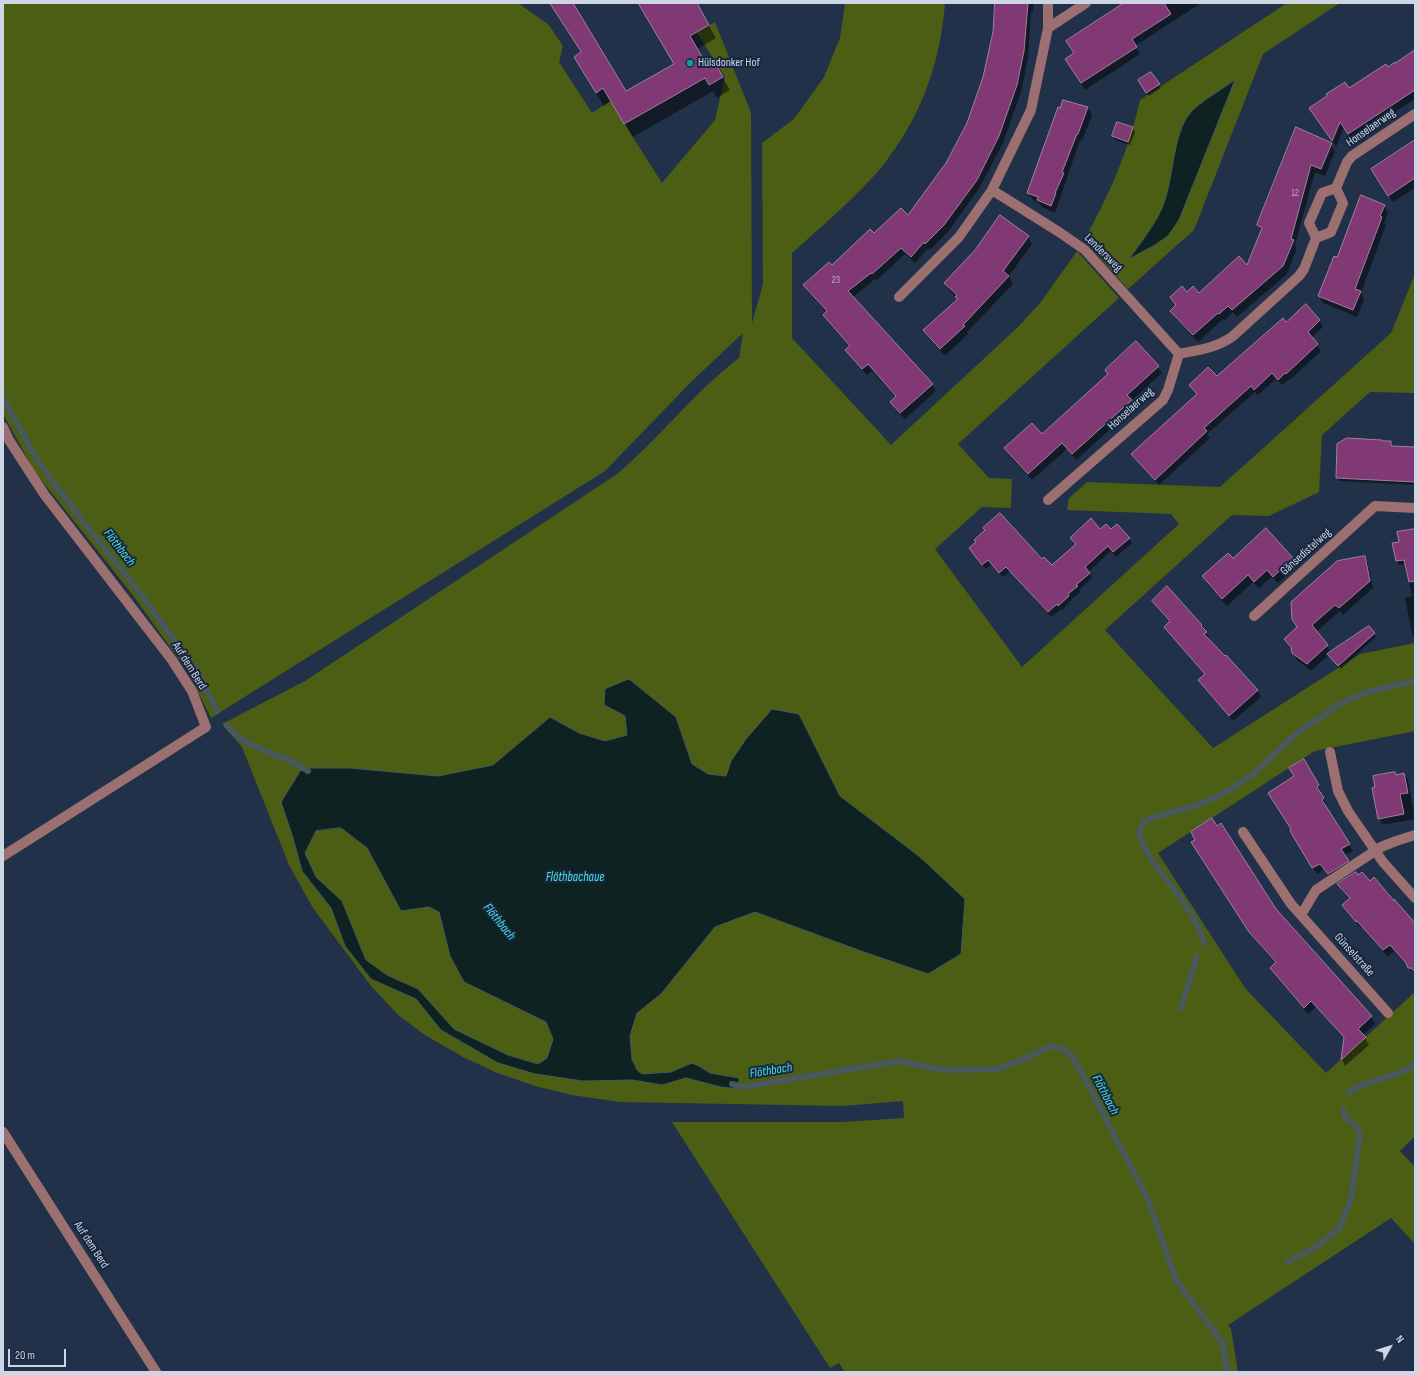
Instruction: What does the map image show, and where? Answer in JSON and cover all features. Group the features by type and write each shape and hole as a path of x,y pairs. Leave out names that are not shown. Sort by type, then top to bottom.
{"street":[{"path":"898,297 959,237 992,190 1032,110 1048,28 1048,3"},
{"path":"1048,28 1086,3"},
{"name":"Honselaerweg","path":"1336,188 1347,162 1352,156 1415,114"},
{"path":"1179,354 1218,345 1233,336 1299,276 1306,264 1316,238 1310,223 1322,193 1336,188 1343,203 1331,232 1316,238"},
{"name":"Lendersweg","path":"992,190 1070,239 1084,250 1179,354"},
{"name":"Honselaerweg","path":"1048,500 1162,400 1168,390 1179,354"},
{"name":"Auf dem Berd","path":"3,427 44,494 172,660 192,691 206,727 3,856"},
{"name":"Gänsedistelweg","path":"1254,616 1375,506 1415,508"},
{"path":"1330,752 1336,781 1342,800 1354,821 1392,873 1415,898"},
{"name":"Günselstraße","path":"1243,832 1286,898 1388,1013"},
{"path":"1300,915 1316,890 1375,851 1396,840 1415,834"},
{"name":"Auf dem Berd","path":"3,1132 156,1372"}],"green space":[{"path":"3,3 518,3 549,25 563,46 559,62 592,113 610,101 662,183 715,120 725,77 697,33 715,22 751,113 752,323 763,284 762,143 794,119 824,77 840,38 845,3 945,3 940,42 930,80 923,98 905,133 884,165 870,180 792,253 792,338 891,445 1018,327 1041,302 1077,251 1119,298 958,444 989,478 1012,479 1011,508 982,507 935,549 1022,667 1179,524 1171,514 1067,510 1069,498 1087,482 1220,487 1391,333 1415,274 1415,393 1370,392 1322,435 1319,492 1269,516 1232,515 1105,630 1213,748 1360,654 1415,643 1415,731 1315,751 1158,853 1245,988 1326,1073 1415,992 1415,1136 1400,1151 1415,1167 1415,1244 1391,1218 1228,1325 1231,1329 1238,1372 845,1372 839,1363 830,1368 672,1122 843,1122 904,1118 903,1101 843,1106 620,1102 572,1095 535,1086 495,1072 463,1057 425,1035 398,1015 371,986 313,908 289,865 242,747 222,724 305,681 617,474 633,460 707,385 739,358 743,333 692,381 605,471 211,718 188,672 132,594 35,472 3,414","holes":["799,714 839,796 920,857 861,951 755,912 715,927 661,994 637,1013 630,1036 632,1059 637,1070 642,1074 671,1072 688,1064 699,1066 710,1073 739,1078 721,1087 686,1078 662,1085 633,1080 583,1081 498,1063 441,1030 416,999 371,979 345,946 331,908 302,871 293,838 349,768 438,776 493,765 550,717 579,733 605,741 628,735 625,716 676,717 692,764 708,774 726,776 731,761"]},
{"path":"1287,3 1340,3 1263,54 1194,230 1128,289 1084,240 1110,190 1124,155 1140,100","holes":["1234,80 1155,245 1130,258 1152,227 1163,206 1177,145 1184,122 1194,109"]},
{"path":"341,828 367,848 401,911 429,907 439,912 450,956 464,982 546,1022 553,1039 547,1058 539,1064 508,1055 454,1029 418,989 387,975 366,960 342,901 316,877 305,853 316,831"}],"water":[{"path":"1235,80 1179,220 1168,236 1129,259 1151,228 1162,208 1169,185 1180,132 1185,121 1191,112 1200,104"},
{"name":"Flöthbachaue","path":"629,679 676,717 692,764 708,774 726,776 731,761 746,739 772,709 799,714 840,796 920,857 965,899 961,954 928,974 755,912 715,927 661,994 637,1013 630,1036 632,1059 637,1070 642,1074 671,1072 692,1063 710,1073 739,1078 739,1089 721,1087 686,1078 662,1085 633,1080 583,1081 535,1074 498,1063 441,1030 416,999 371,979 345,946 331,908 302,871 281,802 302,768 349,768 438,776 493,765 550,717 579,733 605,741 627,735 625,716 604,705 605,689","holes":["341,828 367,848 401,911 429,907 439,912 450,956 464,982 546,1022 553,1039 547,1058 538,1064 508,1055 454,1029 418,989 387,975 366,960 342,901 316,877 305,853 316,831"]}],"building":[{"path":"550,3 573,3 626,91 674,64 638,3 697,3 709,25 690,36 708,67 715,63 723,77 709,85 705,78 624,124 603,88 596,93 574,57 581,52"},
{"path":"995,3 1028,3 1024,51 1017,85 999,136 977,180 944,225 925,244 924,242 911,257 901,248 872,274 871,273 848,291 933,384 900,413 890,402 896,396 868,364 862,369 845,350 850,346 823,315 827,311 803,285 829,262 832,265 870,229 874,233 901,208 908,215 946,163 967,123 983,77 993,32"},
{"path":"1124,3 1164,3 1171,14 1132,39 1137,47 1081,83 1065,59 1074,53 1066,41"},
{"path":"1415,50 1415,90 1348,134 1340,122 1332,141 1309,108 1327,96 1326,94 1345,82 1349,88 1386,64 1388,67"},
{"path":"1151,72 1160,84 1146,93 1138,80"},
{"path":"1063,100 1088,107 1062,172 1064,173 1051,206 1037,200 1038,197 1027,193 1058,107 1060,108"},
{"path":"1117,122 1133,127 1128,142 1112,136"},
{"path":"1296,127 1332,143 1321,169 1311,165 1291,239 1294,240 1283,266 1232,310 1228,306 1193,335 1170,311 1176,305 1170,297 1182,286 1187,292 1193,286 1199,293 1239,256 1247,265 1262,228 1257,225"},
{"path":"1415,140 1415,178 1388,196 1371,169"},
{"path":"1361,195 1385,205 1380,216 1382,217 1355,289 1361,291 1353,310 1318,296 1334,256 1337,257"},
{"path":"1000,215 1029,236 1003,271 1009,276 963,325 965,326 940,349 923,330 958,299 955,297 957,295 944,283 975,250"},
{"path":"1306,304 1320,320 1308,332 1318,344 1278,380 1272,373 1254,390 1251,386 1204,428 1207,431 1155,480 1131,454 1197,394 1189,385 1208,367 1217,376 1283,318 1286,322"},
{"path":"1136,341 1159,366 1127,395 1132,400 1072,454 1062,443 1028,474 1004,448 1032,423 1042,434 1108,374 1105,370"},
{"path":"1347,438 1391,441 1391,446 1415,447 1415,482 1336,478 1337,444"},
{"path":"1000,513 1042,559 1044,557 1052,565 1076,544 1070,538 1091,518 1100,529 1106,524 1111,529 1117,524 1130,538 1113,552 1108,546 1085,567 1090,573 1076,585 1078,586 1068,594 1069,596 1058,606 1057,604 1048,612 1006,567 999,573 988,560 982,565 969,548 976,542 974,540 985,530 983,528"},
{"path":"1266,528 1293,558 1273,577 1267,570 1254,582 1248,575 1222,599 1202,576 1228,553 1233,558"},
{"path":"1415,529 1415,581 1409,582 1404,560 1396,561 1392,543 1399,542 1397,532"},
{"path":"1365,556 1370,581 1339,608 1335,605 1312,625 1328,645 1307,664 1292,653 1291,647 1284,639 1297,627 1292,619 1291,602 1337,561"},
{"path":"1167,586 1202,625 1201,626 1207,632 1204,634 1225,656 1226,655 1258,690 1229,716 1198,680 1205,674 1164,627 1170,621 1152,601"},
{"path":"1369,626 1375,633 1338,666 1327,654"},
{"path":"1304,759 1319,785 1317,787 1324,798 1322,800 1350,844 1341,849 1349,861 1328,874 1320,864 1312,868 1290,831 1291,829 1268,793 1294,776 1289,768"},
{"path":"1395,772 1396,775 1404,773 1408,793 1400,794 1404,814 1378,819 1372,788 1375,787 1373,776"},
{"path":"1212,818 1217,826 1221,823 1276,909 1372,1016 1358,1029 1366,1037 1341,1060 1344,1037 1311,1001 1304,1008 1270,968 1276,962 1249,932 1191,842 1195,840 1191,832"},
{"path":"1356,872 1358,875 1362,872 1370,881 1374,877 1415,923 1415,972 1411,968 1408,968 1406,963 1390,945 1383,950 1342,905 1350,898 1337,884"}],"waterway":[{"name":"Flöthbach","path":"3,398 39,463 138,590 198,673 217,711"},
{"path":"1204,943 1186,906 1153,862 1145,848 1139,833 1143,822 1200,804 1227,792 1254,773 1297,733 1340,704 1367,692 1415,681"},
{"name":"Flöthbach","path":"227,726 248,743 289,760 308,771"},
{"path":"1181,1008 1197,956"},
{"name":"Flöthbach","path":"732,1084 743,1087 900,1061 943,1070 997,1069 1022,1060 1051,1046 1062,1048 1073,1057 1147,1197 1176,1280 1222,1342 1227,1372"},
{"path":"1349,1092 1357,1087 1399,1073 1415,1064"},
{"path":"1288,1262 1315,1247 1339,1229 1351,1199 1360,1134 1356,1125 1345,1118 1343,1109"}],"place":[{"name":"Hülsdonker Hof","path":"690,63"}]}
